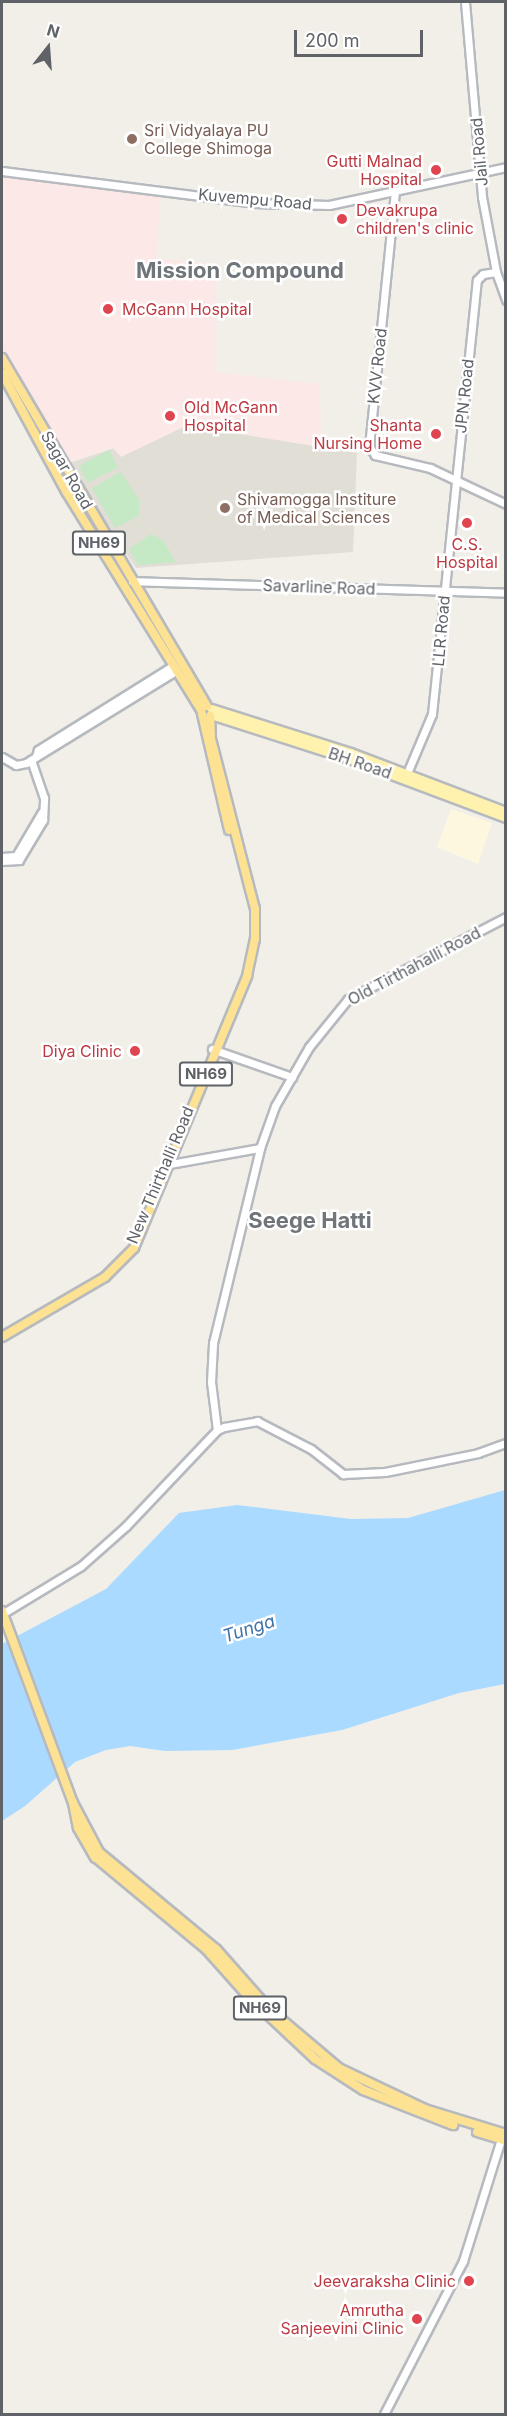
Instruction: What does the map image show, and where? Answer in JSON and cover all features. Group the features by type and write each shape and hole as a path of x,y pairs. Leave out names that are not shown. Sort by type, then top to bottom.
{"highway":[{"name":"Sagar Road","path":"2,358 207,712"},
{"name":"Sagar Road","path":"2,373 67,493 175,668 207,712"},
{"name":"NH69","path":"2,1336 123,1264 134,1248 252,958 256,916 211,739 207,712"},
{"name":"New Thirthalli Road","path":"2,1331 94,1281 120,1260 134,1240 243,974 251,918 207,712"},
{"name":"NH69","path":"3,1615 71,1799 78,1828 95,1857 207,1950 254,2003 315,2059 350,2079 427,2116 504,2136"}],"main road":[{"name":"Jail Road","path":"465,2 482,170 482,197 496,272 506,300"},
{"name":"Kuvempu Road","path":"2,171 254,203 329,205 506,166"},
{"name":"KVV Road","path":"395,191 369,446 375,455 455,477"},
{"name":"JPN Road","path":"455,477 477,280 483,274 496,272"},
{"path":"455,477 506,504"},
{"name":"LLR Road","path":"406,776 432,714 455,477"},
{"name":"Savarline Road","path":"132,581 506,592"},
{"path":"2,757 16,765 34,758 175,668"},
{"name":"BH Road","path":"207,712 406,776 506,812"},
{"path":"2,859 16,856 43,810 40,778 34,758"},
{"name":"BH Road","path":"406,776 506,818"},
{"name":"Old Tirthahalli Road","path":"217,1430 211,1382 213,1343 260,1148 275,1106 309,1047 348,999 506,917"},
{"path":"214,1049 292,1077"},
{"path":"170,1164 260,1148"},
{"path":"3,1615 81,1566 126,1526 217,1430 257,1421 311,1449 342,1474 385,1472 478,1453 506,1443"},
{"path":"384,2415 461,2265 504,2136"}],"shaded area":[{"name":"McGann Hospital","path":"2,174 161,195 156,258 215,264 216,372 320,384 321,447 188,425 121,457 112,447 66,464 2,354"},
{"name":"Shivamogga Institure of Medical Sciences","path":"185,425 357,453 353,552 136,568 66,464"},
{"path":"451,809 492,823 478,864 437,847"}],"green space":[{"path":"109,450 118,467 88,483 79,466"},
{"path":"121,472 139,500 139,516 115,528 92,488"},
{"path":"151,534 163,540 176,562 138,565 129,549"}],"water":[{"name":"Tunga","path":"505,1490 505,1684 459,1693 342,1730 232,1750 165,1751 130,1746 106,1750 75,1762 25,1806 2,1821 2,1644 106,1589 179,1513 237,1505 351,1519 408,1518"}],"place":[{"name":"Sri Vidyalaya PU College Shimoga","path":"132,139"},
{"name":"Gutti Malnad Hospital","path":"436,170"},
{"name":"Devakrupa children's clinic","path":"342,219"},
{"name":"McGann Hospital","path":"108,309"},
{"name":"Old McGann Hospital","path":"170,416"},
{"name":"Shanta Nursing Home","path":"436,434"},
{"name":"Shivamogga Institure of Medical Sciences","path":"225,508"},
{"name":"C.S. Hospital","path":"467,523"},
{"name":"Diya Clinic","path":"135,1051"},
{"name":"Jeevaraksha Clinic","path":"469,2281"},
{"name":"Amrutha Sanjeevini Clinic","path":"417,2319"}],"district":[{"name":"Mission Compound","path":"240,271"},
{"name":"Seege Hatti","path":"310,1221"}]}
